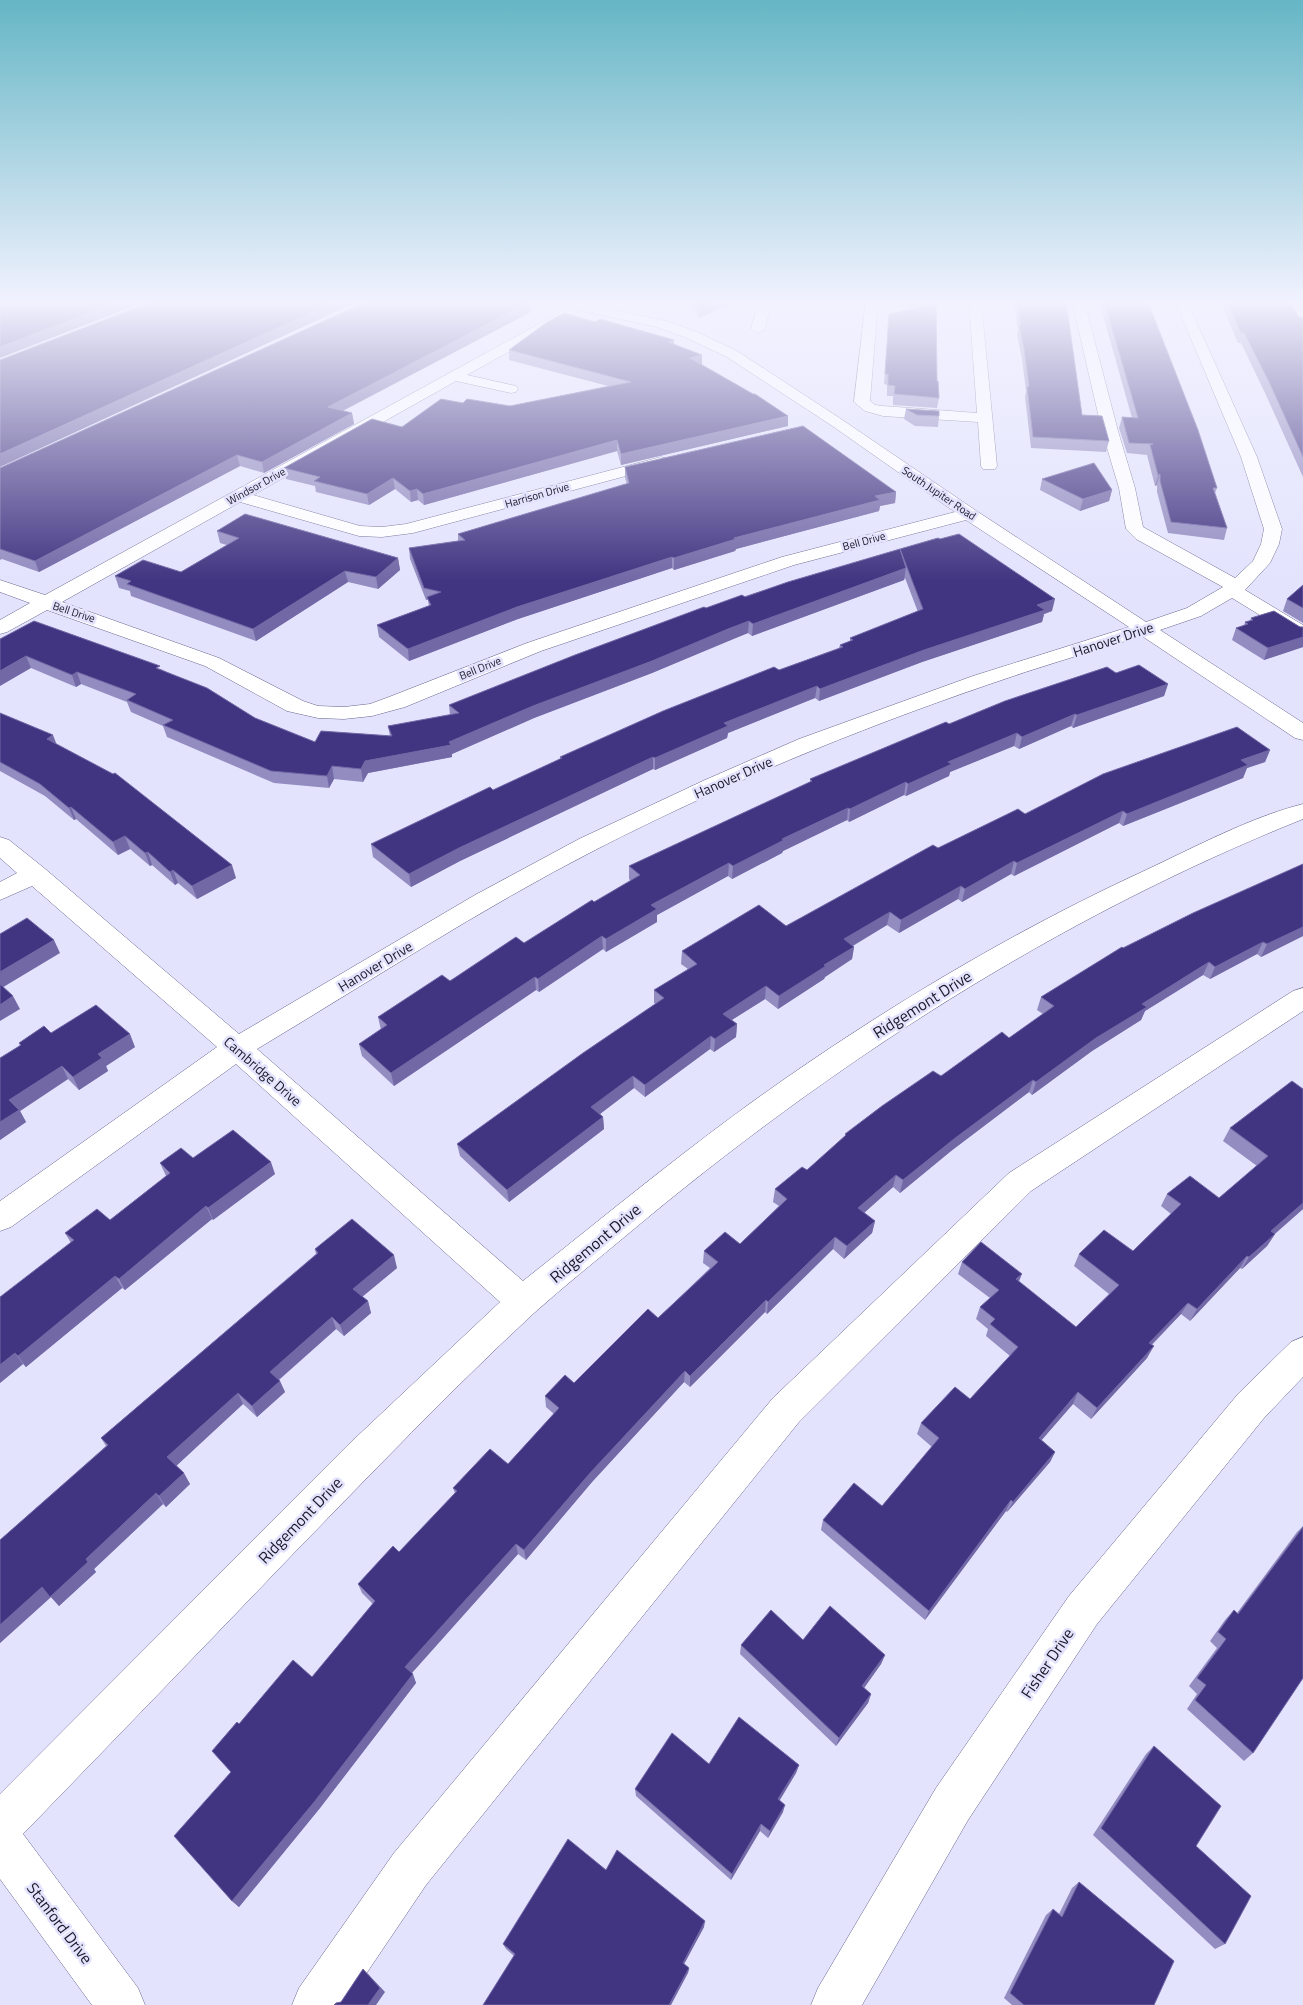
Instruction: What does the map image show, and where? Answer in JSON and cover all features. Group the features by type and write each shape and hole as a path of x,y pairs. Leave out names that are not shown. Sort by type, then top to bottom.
{"street":[{"name":"Windsor Drive","path":"0,628 420,395"},
{"name":"South Jupiter Road","path":"794,395 969,514 1303,733"},
{"path":"863,395 862,402 870,408 883,411 985,418"},
{"path":"983,395 990,466"},
{"path":"1101,395 1127,488 1134,529 1234,588 1303,633"},
{"name":"Hanover Drive","path":"0,1218 238,1048 484,901 588,844 713,785 807,744 980,680 1194,612 1234,588 1261,563 1270,544 1273,529 1249,458 1222,395"},
{"path":"815,427 836,422"},
{"name":"Harrison Drive","path":"239,496 359,530 382,532 407,529 680,458"},
{"name":"Bell Drive","path":"0,586 45,603 94,618 212,662 295,706 318,712 344,713 372,710 397,702 534,647 788,561 969,514"},
{"name":"Ridgemont Drive","path":"0,1826 362,1457 523,1302 672,1179 796,1086 885,1026 1016,946 1090,906 1242,835 1303,811"},
{"name":"Cambridge Drive","path":"0,844 238,1048 523,1302"},
{"path":"0,892 35,874"},
{"path":"316,2005 410,1870 786,1410 1020,1182 1303,998"},
{"name":"Fisher Drive","path":"835,2005 952,1804 1084,1610 1252,1406 1303,1353"},
{"name":"Stanford Drive","path":"0,1841 121,2005"}],"building":[{"path":"0,395 131,395 0,454"},
{"path":"162,395 352,395 328,407 352,413 262,462 237,455 35,561 0,549 0,468"},
{"path":"568,395 756,395 788,416 621,454 617,440 423,494 417,489 410,491 393,478 367,494 314,481 320,477 284,468 372,419 402,427 441,399 463,403 467,399 510,406"},
{"path":"900,395 939,395 939,398"},
{"path":"1028,395 1079,395 1082,415 1102,416 1109,441 1033,437"},
{"path":"1131,395 1184,395 1217,488 1213,488 1227,528 1171,522 1160,481 1160,474 1158,475 1150,445 1153,444 1129,443 1122,417 1138,418"},
{"path":"1275,395 1303,395 1303,457"},
{"path":"906,409 939,411 939,416 917,415"},
{"path":"803,426 896,492 875,496 880,500 734,538 736,539 674,558 672,557 517,607 408,649 377,625 431,605 427,597 441,592 424,588 409,548 465,540 458,534 629,483 625,467"},
{"path":"1094,463 1112,490 1083,499 1042,479"},
{"path":"245,514 398,558 376,577 345,571 253,629 127,584 131,581 115,576 143,560 181,572 239,538 217,531"},
{"path":"959,534 1055,599 1037,605 1045,610 924,650 820,689 817,686 724,723 728,726 655,758 653,757 459,848 409,874 371,844 490,787 493,790 562,758 560,757 663,711 774,667 779,670 843,647 840,645 853,640 850,638 923,609 900,549"},
{"path":"900,549 906,568 753,624 749,621 728,629 652,661 533,706 449,742 451,745 365,761 361,769 332,766 327,776 271,771 163,725 173,720 127,700 136,694 77,672 72,675 26,656 0,671 0,639 34,621 160,666 156,668 207,688 255,718 315,742 321,731 392,736 388,726 459,713 449,705 704,607 706,608 742,595 745,597 788,582"},
{"path":"1303,585 1303,608 1287,599"},
{"path":"1274,611 1303,627 1303,637 1268,648 1236,628 1248,624 1245,622 1253,620 1251,618"},
{"path":"1139,665 1168,684 1077,715 1075,714 1022,737 1017,733 948,762 952,764 908,784 906,782 850,809 848,808 782,839 784,840 733,866 729,863 651,905 657,909 606,939 602,936 538,979 535,977 391,1073 359,1044 387,1025 378,1017 442,975 450,981 516,937 524,943 592,900 594,902 640,875 629,866 812,781 810,779 946,722 949,724 1005,701 1107,667 1116,673"},
{"path":"0,713 53,735 47,739 113,774 115,773 232,865 192,886 173,870 170,872 148,852 145,853 125,836 113,842 40,784 0,762"},
{"path":"1237,727 1270,750 1241,760 1248,765 1127,814 1123,811 1017,863 1014,861 965,889 961,886 901,920 890,912 844,939 854,947 779,996 766,986 723,1014 737,1024 715,1039 711,1036 645,1085 633,1076 591,1107 603,1117 507,1190 457,1144 583,1053 664,998 654,990 697,964 682,951 759,905 786,926 933,845 938,848 1018,809 1025,814 1103,774"},
{"path":"1303,864 1303,927 1267,944 1263,942 1215,967 1209,962 1142,1004 1147,1007 1096,1038 1036,1082 1033,1080 903,1180 896,1175 858,1208 875,1221 847,1246 835,1237 768,1302 766,1300 690,1376 685,1371 591,1472 524,1550 516,1544 405,1667 413,1674 315,1801 232,1901 174,1836 231,1772 212,1751 237,1722 239,1724 293,1660 312,1677 375,1601 358,1584 393,1546 399,1552 457,1491 453,1488 490,1449 508,1464 559,1408 545,1396 565,1375 574,1383 648,1309 658,1318 718,1262 704,1251 725,1232 740,1244 787,1199 775,1189 802,1167 807,1170 845,1134 882,1106 933,1071 941,1076 1002,1032 1009,1038 1054,1006 1041,997 1122,947"},
{"path":"27,918 54,940 0,972 0,934"},
{"path":"0,984 13,996 0,1005"},
{"path":"96,1005 130,1034 98,1054 102,1058 73,1077 62,1066 9,1100 19,1110 0,1122 0,1058 21,1045 19,1043 44,1026 51,1033"},
{"path":"1292,1081 1303,1089 1303,1203 1271,1231 1275,1234 1249,1257 1247,1256 1197,1309 1188,1303 1149,1343 1154,1346 1097,1408 1078,1392 1039,1438 1055,1452 1013,1502 1011,1500 929,1611 823,1520 854,1483 882,1506 939,1438 921,1423 955,1387 970,1399 1018,1347 990,1324 995,1319 980,1307 999,1290 962,1262 981,1242 1022,1274 1016,1279 1076,1327 1119,1285 1079,1254 1104,1230 1133,1251 1181,1204 1167,1194 1190,1176 1219,1198 1268,1156 1230,1128"},
{"path":"233,1130 271,1162 208,1208 206,1206 119,1279 115,1276 18,1356 15,1353 0,1365 0,1297 74,1240 65,1233 97,1209 110,1220 170,1173 160,1163 181,1148 193,1158"},
{"path":"352,1219 394,1255 353,1289 368,1301 340,1325 332,1317 270,1372 280,1381 252,1406 238,1393 167,1457 184,1473 159,1496 156,1493 86,1559 88,1562 50,1597 42,1587 0,1625 0,1540 108,1445 101,1438 318,1253 315,1249"},
{"path":"1303,1527 1303,1678 1253,1753 1195,1700 1206,1685 1197,1678 1226,1639 1218,1632 1234,1610 1238,1614"},
{"path":"830,1606 885,1655 862,1686 871,1694 839,1738 741,1645 771,1610 803,1640"},
{"path":"739,1717 799,1765 778,1799 785,1805 770,1831 761,1824 732,1874 635,1789 672,1733 709,1764"},
{"path":"1154,1746 1221,1806 1196,1846 1251,1896 1225,1944 1101,1828"},
{"path":"568,1839 606,1870 617,1850 705,1921 683,1963 689,1968 669,2005 483,2005 515,1954 503,1944"},
{"path":"1079,1882 1174,1961 1154,2005 1024,2005 1010,1993 1053,1909 1062,1917"},
{"path":"363,1969 380,1988 368,2005 334,2005 341,2002"}]}
